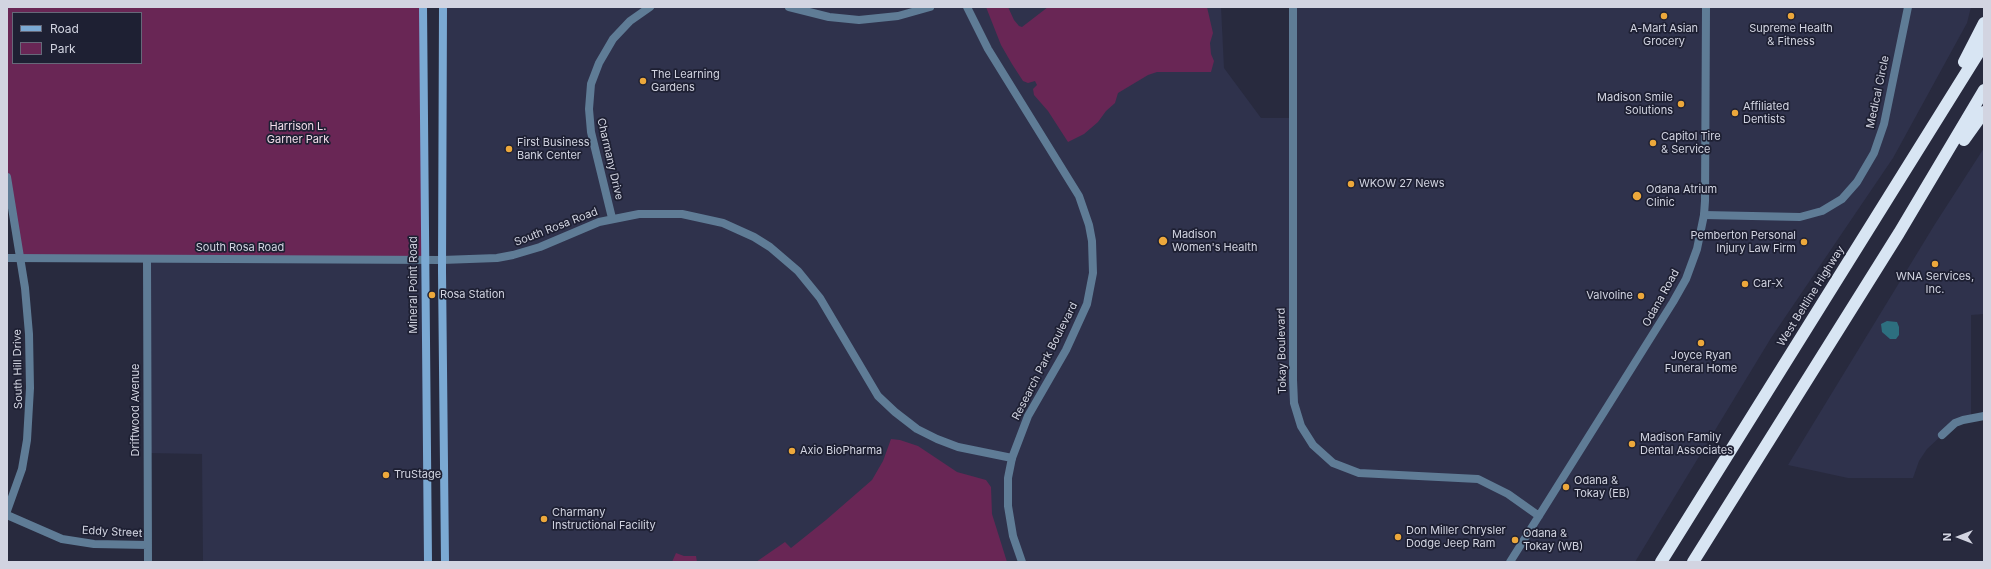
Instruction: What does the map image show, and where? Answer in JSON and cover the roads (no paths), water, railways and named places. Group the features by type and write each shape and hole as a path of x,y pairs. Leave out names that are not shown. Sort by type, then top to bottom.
{"highway":[{"path":"1880,210 1984,23"},
{"name":"West Beltline Highway","path":"1661,562 1984,44"},
{"path":"1693,562 1899,233 1984,90"},
{"path":"1899,233 1984,112"}],"main road":[{"name":"Mineral Point Road","path":"423,7 428,562"},
{"path":"443,7 442,260 445,562"}],"street":[{"name":"Charmany Drive","path":"612,218 591,132 589,109 592,84 599,63 613,39 630,20 650,7"},
{"path":"789,7 829,17 859,20 886,18 930,7"},
{"name":"Research Park Boulevard","path":"967,7 988,49 1079,196 1089,225 1092,241 1093,273 1087,304 1066,350 1026,422 1012,458 1008,485 1008,506 1013,536 1022,562"},
{"name":"Tokay Boulevard","path":"1293,7 1293,380 1294,403 1301,426 1313,445 1330,460 1359,473 1478,479 1508,494 1540,516"},
{"name":"Odana Road","path":"1510,562 1674,302 1686,279 1697,249 1704,216 1706,7"},
{"name":"Medical Circle","path":"1704,216 1800,216 1822,211 1842,199 1857,182 1874,153 1884,124 1908,7"},
{"name":"South Hill Drive","path":"7,177 21,258 29,334 29,425 22,469 7,511"},
{"name":"South Rosa Road","path":"7,258 442,260 497,258 513,256 540,247 612,218 651,213 682,214 723,223 754,237 784,258 809,283 830,314 878,396 895,412 917,429 958,447 1012,458"},
{"name":"Driftwood Avenue","path":"146,258 148,562"},
{"path":"1942,435 1955,423 1984,416"},
{"name":"Eddy Street","path":"7,515 62,539 94,544 148,545"}],"place":[{"name":"A-Mart Asian Grocery","path":"1664,16"},
{"name":"Supreme Health & Fitness","path":"1791,16"},
{"name":"The Learning Gardens","path":"643,81"},
{"name":"Madison Smile Solutions","path":"1681,104"},
{"name":"Affiliated Dentists","path":"1735,113"},
{"name":"Capitol Tire & Service","path":"1653,143"},
{"name":"First Business Bank Center","path":"509,149"},
{"name":"WKOW 27 News","path":"1351,184"},
{"name":"Odana Atrium Clinic","path":"1637,196"},
{"name":"Madison Women's Health","path":"1163,241"},
{"name":"Pemberton Personal Injury Law Firm","path":"1804,242"},
{"name":"WNA Services, Inc.","path":"1935,264"},
{"name":"Car-X","path":"1745,284"},
{"name":"Rosa Station","path":"432,295"},
{"name":"Valvoline","path":"1641,296"},
{"name":"Joyce Ryan Funeral Home","path":"1701,343"},
{"name":"Madison Family Dental Associates","path":"1632,444"},
{"name":"Axio BioPharma","path":"792,451"},
{"name":"TruStage","path":"386,475"},
{"name":"Odana & Tokay (EB)","path":"1566,487"},
{"name":"Charmany Instructional Facility","path":"544,519"},
{"name":"Don Miller Chrysler Dodge Jeep Ram","path":"1398,537"},
{"name":"Odana & Tokay (WB)","path":"1515,540"}],"park label":[{"name":"Harrison L. Garner Park","path":"298,133"}]}
